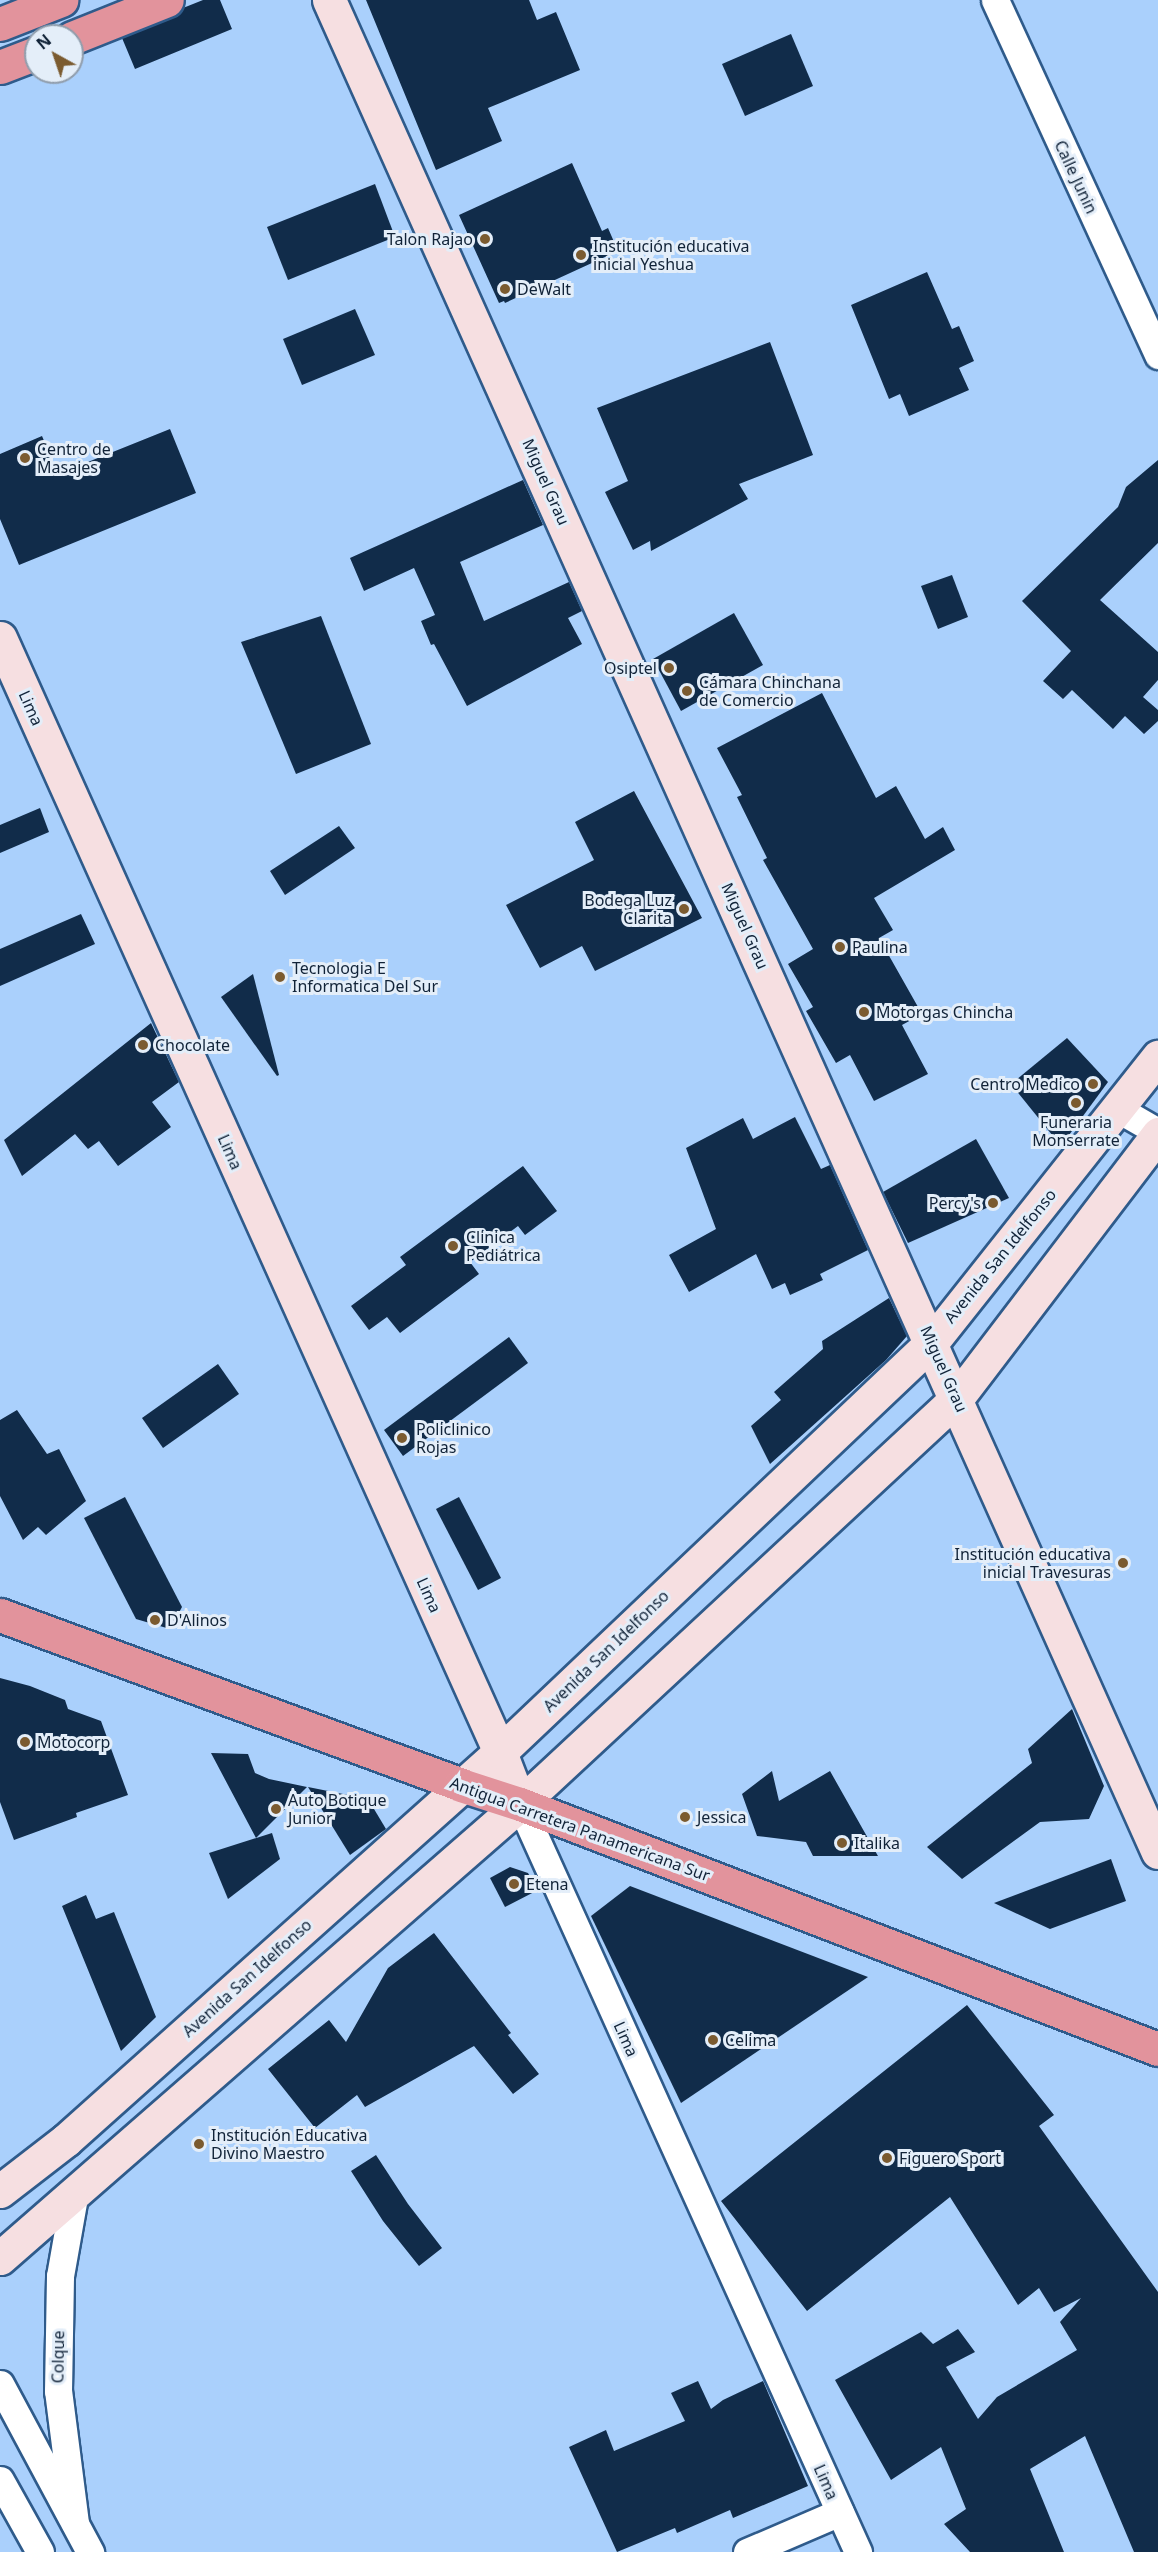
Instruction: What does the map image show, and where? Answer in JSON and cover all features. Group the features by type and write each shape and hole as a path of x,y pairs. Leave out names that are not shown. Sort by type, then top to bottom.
{"highway":[{"path":"0,24 61,0"},
{"path":"84,33 167,0"},
{"path":"0,67 24,57"},
{"name":"Antigua Carretera Panamericana Sur","path":"0,1615 461,1785 520,1804 1158,2049"}],"main road":[{"name":"Miguel Grau","path":"329,0 932,1342 1158,1852"},
{"name":"Lima","path":"0,638 500,1752 520,1804"},
{"name":"Avenida San Idelfonso","path":"0,2192 66,2140 500,1752 932,1342 1158,1057"},
{"path":"0,2258 520,1804 957,1398 1158,1133"}],"street":[{"name":"Calle Junin","path":"995,0 1158,355"},
{"path":"1118,1109 1158,1133"},
{"name":"Lima","path":"520,1804 858,2552"},
{"name":"Colque","path":"75,2191 60,2276 58,2391 75,2523"},
{"name":"Colque","path":"0,2384 90,2552"},
{"path":"0,2480 40,2552"},
{"path":"747,2552 840,2511"}],"building":[{"path":"203,0 220,0 232,29 135,69 122,38 174,17 183,8"},
{"path":"366,0 529,0 537,20 556,12 580,70 488,108 502,141 436,170"},
{"path":"791,34 813,86 745,116 722,64"},
{"path":"572,163 602,231 608,228 618,251 505,303 504,301 499,303 459,215"},
{"path":"375,184 395,237 288,280 267,227"},
{"path":"927,272 952,329 959,326 974,361 959,368 969,390 909,416 900,394 889,399 851,305"},
{"path":"355,309 375,355 302,385 283,339"},
{"path":"770,342 813,455 739,484 748,499 651,551 650,541 633,550 605,492 628,481 597,408"},
{"path":"170,429 196,493 19,565 0,519 0,454 42,436 58,474"},
{"path":"1158,460 1158,543 1100,600 1158,652 1158,680 1143,697 1158,710 1158,721 1144,734 1125,716 1113,729 1072,690 1063,699 1043,681 1071,651 1022,601 1118,507 1126,487"},
{"path":"523,480 543,525 460,562 484,621 569,582 582,611 568,618 582,644 467,706 434,644 431,645 421,621 435,615 414,568 364,591 350,558"},
{"path":"952,575 968,617 938,629 921,586"},
{"path":"734,613 763,665 681,711 653,659"},
{"path":"321,616 371,744 296,774 241,642"},
{"path":"822,693 876,798 896,786 925,839 943,827 955,850 874,898 893,930 879,938 922,1014 902,1025 928,1074 874,1101 850,1055 836,1063 806,1011 813,1007 788,964 813,949 763,860 767,858 737,797 742,795 717,748"},
{"path":"634,791 702,918 595,971 582,946 540,968 506,905 594,860 575,822"},
{"path":"40,808 49,832 0,853 0,825"},
{"path":"339,826 355,848 285,895 270,871"},
{"path":"81,914 95,944 0,986 0,949"},
{"path":"253,974 279,1075 277,1076 221,997"},
{"path":"151,1023 179,1082 152,1102 171,1127 118,1166 99,1141 88,1149 75,1134 22,1176 4,1140"},
{"path":"1067,1038 1108,1082 1061,1146 1011,1084"},
{"path":"795,1117 821,1169 830,1165 868,1250 820,1274 823,1280 790,1295 785,1283 772,1289 756,1254 689,1292 669,1255 716,1229 686,1148 743,1118 753,1139"},
{"path":"976,1139 1009,1198 908,1243 883,1192"},
{"name":"Clinica Pediátrica","path":"523,1166 557,1211 525,1235 518,1226 470,1262 479,1274 400,1333 387,1317 369,1330 351,1306 406,1265 400,1257"},
{"path":"889,1298 907,1336 886,1360 770,1464 751,1426 781,1400 774,1392 823,1349 822,1341"},
{"path":"509,1337 528,1363 403,1456 384,1430"},
{"path":"218,1364 239,1394 163,1448 142,1418"},
{"path":"17,1410 47,1454 59,1449 86,1501 46,1535 38,1527 23,1540 0,1496 0,1420"},
{"path":"125,1497 182,1607 170,1629 136,1619 84,1518"},
{"path":"459,1497 501,1578 478,1590 436,1509"},
{"path":"0,1678 30,1686 65,1700 68,1709 101,1721 128,1795 76,1813 77,1817 14,1840 0,1802"},
{"path":"1072,1709 1104,1786 1089,1819 1040,1822 962,1879 927,1847 1032,1763 1028,1749"},
{"path":"211,1753 248,1754 255,1773 269,1779 307,1787 256,1838"},
{"path":"772,1771 779,1801 830,1771 878,1856 813,1856 806,1842 757,1836 742,1794"},
{"path":"308,1787 368,1799 386,1829 350,1855"},
{"path":"272,1833 280,1859 228,1899 209,1853"},
{"path":"1111,1859 1126,1901 1050,1929 994,1903"},
{"name":"Etena","path":"510,1867 528,1873 538,1890 505,1907 490,1878"},
{"name":"Celima","path":"630,1886 868,1977 681,2103 591,1916"},
{"path":"86,1895 96,1919 114,1912 156,2017 121,2051 62,1906"},
{"path":"434,1933 511,2033 508,2035 539,2074 513,2094 474,2046 365,2107 357,2095 315,2128 268,2069 329,2020 346,2042 388,1968"},
{"path":"967,2005 1054,2115 1039,2126 1158,2292 1158,2552 1134,2552 1085,2436 1030,2469 1064,2552 970,2552 944,2524 966,2509 941,2447 891,2480 835,2380 921,2332 933,2344 958,2329 975,2352 946,2367 978,2419 997,2397 1077,2350 1060,2322 1081,2298 1054,2312 1039,2288 1018,2305 950,2197 807,2311 721,2201"},
{"path":"376,2155 408,2204 442,2248 419,2266 383,2221 351,2171"},
{"path":"698,2381 711,2409 723,2400 763,2381 808,2486 733,2518 730,2510 677,2533 675,2528 617,2552 569,2447 606,2430 614,2451 685,2421 671,2393"}],"place":[{"name":"Talon Rajao","path":"485,239"},
{"name":"Institución educativa inicial Yeshua","path":"581,255"},
{"name":"DeWalt","path":"505,289"},
{"name":"Centro de Masajes","path":"25,458"},
{"name":"Osiptel","path":"669,668"},
{"name":"Cámara Chinchana de Comercio","path":"687,691"},
{"name":"Bodega Luz Clarita","path":"684,909"},
{"name":"Paulina","path":"840,947"},
{"name":"Tecnologia E Informatica Del Sur","path":"280,977"},
{"name":"Motorgas Chincha","path":"864,1012"},
{"name":"Chocolate","path":"143,1045"},
{"name":"Centro Medico","path":"1093,1084"},
{"name":"Funeraria Monserrate","path":"1076,1103"},
{"name":"Percy's","path":"993,1203"},
{"name":"Clinica Pediátrica","path":"453,1246"},
{"name":"Policlinico Rojas","path":"402,1438"},
{"name":"Institución educativa inicial Travesuras","path":"1123,1563"},
{"name":"D'Alinos","path":"155,1620"},
{"name":"Motocorp","path":"25,1742"},
{"name":"Auto Botique Junior","path":"276,1809"},
{"name":"Jessica","path":"685,1817"},
{"name":"Italika","path":"842,1843"},
{"name":"Etena","path":"514,1884"},
{"name":"Celima","path":"713,2040"},
{"name":"Institución Educativa Divino Maestro","path":"199,2144"},
{"name":"Figuero Sport","path":"887,2158"}]}
